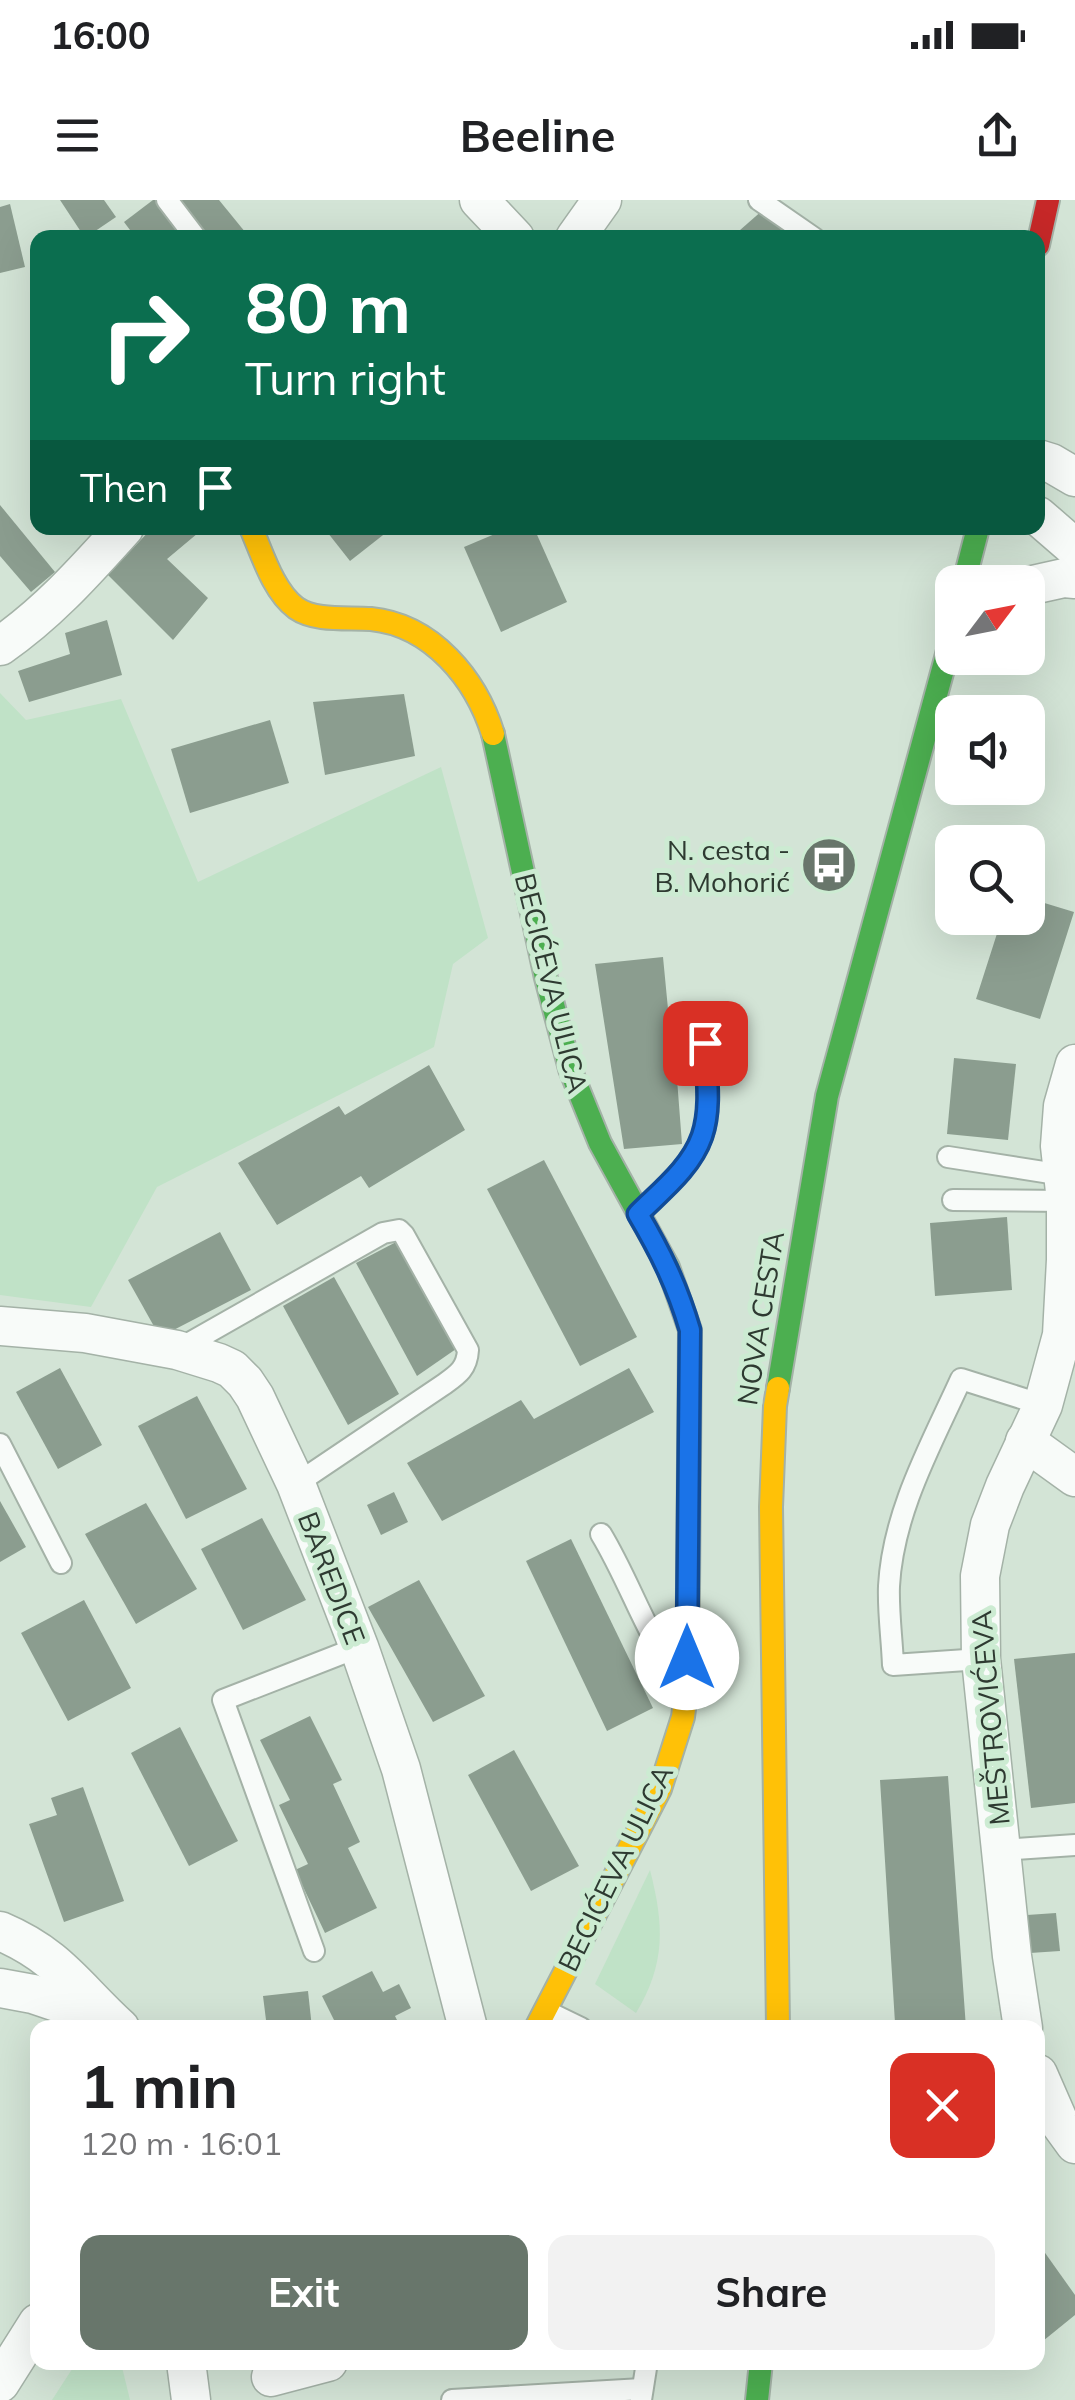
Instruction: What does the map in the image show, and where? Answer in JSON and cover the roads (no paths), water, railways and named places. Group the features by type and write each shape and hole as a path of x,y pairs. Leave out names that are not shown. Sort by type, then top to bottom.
{"street":[{"path":"479,200 507,230"},
{"path":"581,230 602,200"},
{"path":"1041,230 1048,200"},
{"path":"1045,462 1075,477"},
{"path":"1045,522 1075,548"},
{"path":"0,646 31,625 118,535"},
{"name":"BECIĆEVA ULICA","path":"253,535 276,581 295,607 311,614 387,621 409,631 460,669 479,698 499,754 570,1070 608,1161 664,1257 690,1330 687,1670 683,1717 660,1789 540,2019"},
{"path":"968,565 976,535"},
{"path":"1045,583 1075,578"},
{"name":"NOVA CESTA","path":"778,2020 771,1507 775,1406 827,1096 941,675"},
{"name":"MEŠTROVIĆEVA","path":"1022,2020 980,1658 980,1576 990,1525 1043,1404 1062,1335 1066,1260 1060,1146 1064,1106 1075,1064"},
{"name":"BAREDICE","path":"1,1328 85,1333 177,1350 232,1369 245,1382 266,1416 296,1484 359,1647 401,1769 466,2020"},
{"path":"1026,1441 1075,1477"},
{"path":"0,1912 13,1936 71,1976 113,2020"},
{"path":"4,1991 64,2003 107,2020"},
{"path":"1045,2090 1059,2122 1075,2144"},
{"path":"0,2383 30,2335"},
{"path":"187,2370 191,2400"},
{"path":"272,2380 303,2370"},
{"path":"757,2400 760,2370"}],"lane":[{"path":"167,200 190,230"},
{"path":"759,200 802,230"},
{"path":"638,1214 682,1171 701,1138 706,1106 705,1043"},
{"path":"948,1156 1065,1188"},
{"path":"954,1200 1065,1188"},
{"path":"177,1350 383,1233 399,1230 404,1234 468,1350 468,1361 463,1371 296,1484"},
{"path":"980,1658 893,1665 889,1586 898,1534 918,1472 960,1379 1043,1404"},
{"path":"0,1444 61,1563"},
{"path":"601,1534 659,1650 670,1667 687,1670"},
{"path":"314,1951 222,1700 359,1647"},
{"path":"1002,1850 1075,1844"},
{"path":"452,2400 642,2394"}],"place":[{"name":"N. cesta - B. Mohorić","path":"829,865"}]}
